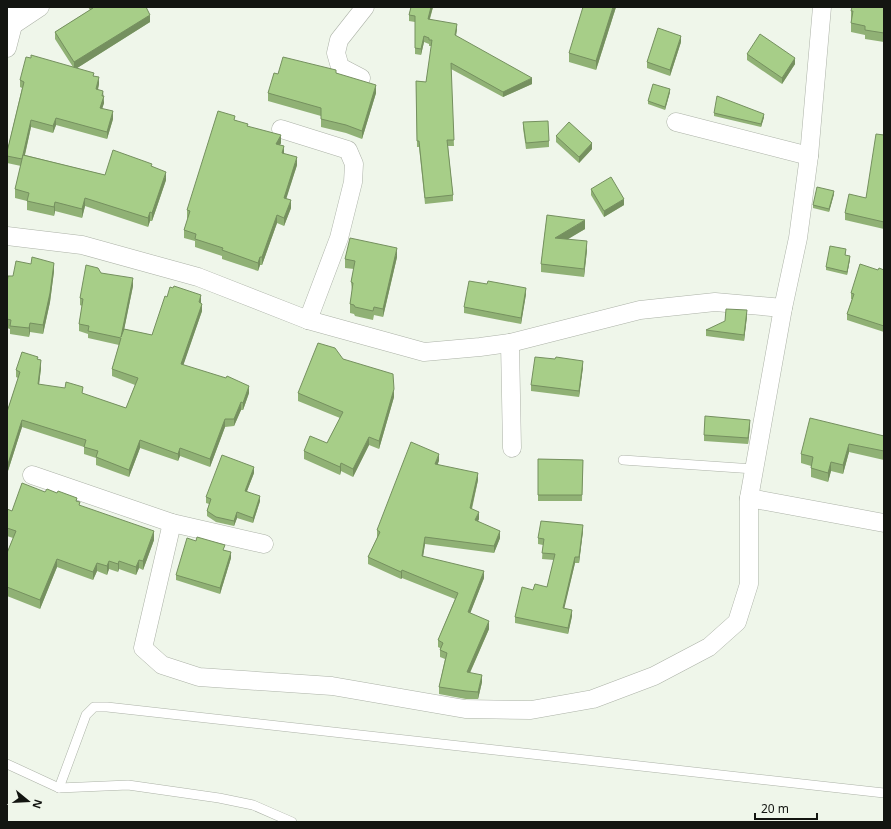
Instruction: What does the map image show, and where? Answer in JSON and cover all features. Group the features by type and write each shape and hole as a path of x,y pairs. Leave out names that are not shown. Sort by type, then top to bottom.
{"street":[{"path":"7,48 13,26 14,7"},
{"path":"13,26 40,7"},
{"path":"361,78 340,67 336,53 339,40 365,7"},
{"path":"172,523 143,648 162,665 199,677 332,686 465,709 531,710 593,699 654,676 709,647 737,622 749,584 749,498 783,308 798,238 809,156 822,7"},
{"path":"676,122 809,156"},
{"path":"281,130 348,150 354,164 353,182 339,238 308,320"},
{"path":"7,236 82,245 191,275 308,320 424,352 510,343 640,310 715,302 783,308"},
{"path":"510,343 512,448"},
{"path":"32,475 172,523 264,544"},
{"path":"749,498 884,523"}],"lane":[{"path":"623,460 754,469"},
{"path":"59,788 86,715 94,707 106,707 884,794"},
{"path":"7,764 59,788 128,785 211,797 252,805 292,822"}],"building":[{"path":"93,7 146,7 150,15 74,62 55,32"},
{"path":"411,7 431,7 428,19 457,24 455,35 532,78 503,92 451,63 454,140 447,140 453,195 425,198 419,141 417,141 416,81 426,82 432,40 429,40 429,38 424,36 421,49 415,48 415,16 409,15"},
{"path":"583,7 613,7 596,61 569,53"},
{"path":"852,7 884,7 884,33 865,30 865,26 851,23 853,11 851,11"},
{"path":"658,28 681,36 670,70 647,62"},
{"path":"760,34 795,58 782,78 747,54"},
{"path":"31,55 94,73 93,76 99,77 96,89 103,91 102,96 104,96 100,108 113,111 107,132 56,118 53,126 31,120 22,159 7,156 24,82 20,80 26,57 31,58"},
{"path":"283,57 336,70 336,73 376,85 362,131 346,125 321,119 321,108 268,93 274,73 278,74"},
{"path":"653,84 670,89 665,107 648,101"},
{"path":"717,96 764,114 761,124 714,113"},
{"path":"218,111 235,116 234,120 248,124 247,126 281,135 276,144 284,146 282,153 297,157 284,198 291,200 284,218 277,215 262,257 260,257 258,263 222,250 223,248 195,239 196,234 184,230 190,211 187,210"},
{"path":"548,121 549,141 526,143 523,122"},
{"path":"569,122 592,143 579,157 556,136"},
{"path":"876,134 884,135 884,222 845,213 849,194 866,198"},
{"path":"113,150 152,164 151,166 166,172 152,213 150,212 148,218 85,198 82,209 55,202 54,207 27,201 29,193 15,189 23,155 105,175"},
{"path":"611,177 624,199 604,211 591,189"},
{"path":"817,187 834,191 829,209 813,205"},
{"path":"547,215 585,220 555,238 587,241 584,269 541,264"},
{"path":"350,238 397,248 383,309 374,307 373,311 355,307 354,305 350,304 353,283 351,282 355,261 345,259"},
{"path":"830,246 846,249 845,255 850,256 847,272 826,267"},
{"path":"32,257 54,263 50,293 43,325 30,323 29,328 10,326 11,320 7,319 8,276 13,276 16,261 31,264"},
{"path":"860,264 878,270 879,268 884,270 884,326 847,314 854,294 851,293"},
{"path":"86,265 98,268 101,273 133,278 121,337 124,329 152,335 165,296 167,297 170,287 173,288 174,286 201,295 199,302 202,304 181,364 226,378 227,376 249,386 243,403 241,402 234,419 225,419 210,459 180,448 178,454 140,440 129,470 96,457 98,451 84,447 86,440 22,420 7,467 7,412 20,372 16,370 22,352 38,357 37,359 41,360 38,384 65,388 66,382 83,387 82,393 126,408 138,378 112,369 121,338 88,331 89,326 79,324 83,299 80,298"},
{"path":"469,281 487,284 488,281 526,288 521,318 464,307"},
{"path":"726,309 747,310 744,335 706,330 725,321"},
{"path":"318,343 335,348 343,359 393,374 394,389 379,441 369,437 353,469 341,463 340,467 304,451 310,436 327,443 343,412 298,393"},
{"path":"535,357 555,359 556,357 583,361 579,391 531,385"},
{"path":"705,416 750,420 748,438 704,435"},
{"path":"810,418 884,436 884,451 849,444 843,465 831,462 828,473 811,468 813,457 801,454"},
{"path":"411,442 439,454 435,464 478,473 470,508 479,512 475,520 500,531 494,546 425,537 422,556 484,571 468,612 489,621 467,672 482,675 478,692 439,687 447,653 440,650 443,643 438,640 458,593 402,570 401,572 368,557 380,532 377,530"},
{"path":"222,455 254,467 245,491 260,496 253,518 237,512 234,521 216,517 207,511 211,499 206,497"},
{"path":"538,459 583,460 582,495 538,495"},
{"path":"22,483 45,492 47,489 57,493 58,491 77,498 76,501 80,502 79,505 154,531 143,561 139,560 136,567 119,561 118,564 109,561 107,566 97,563 93,572 57,559 40,600 7,587 7,553 16,531 7,528 7,509 12,511"},
{"path":"541,521 583,525 579,557 575,557 563,608 572,610 568,628 515,617 522,587 533,590 535,584 547,587 555,554 542,553 544,539 538,538"},
{"path":"197,537 225,545 223,550 231,552 220,588 176,575 187,538 196,541"}]}
